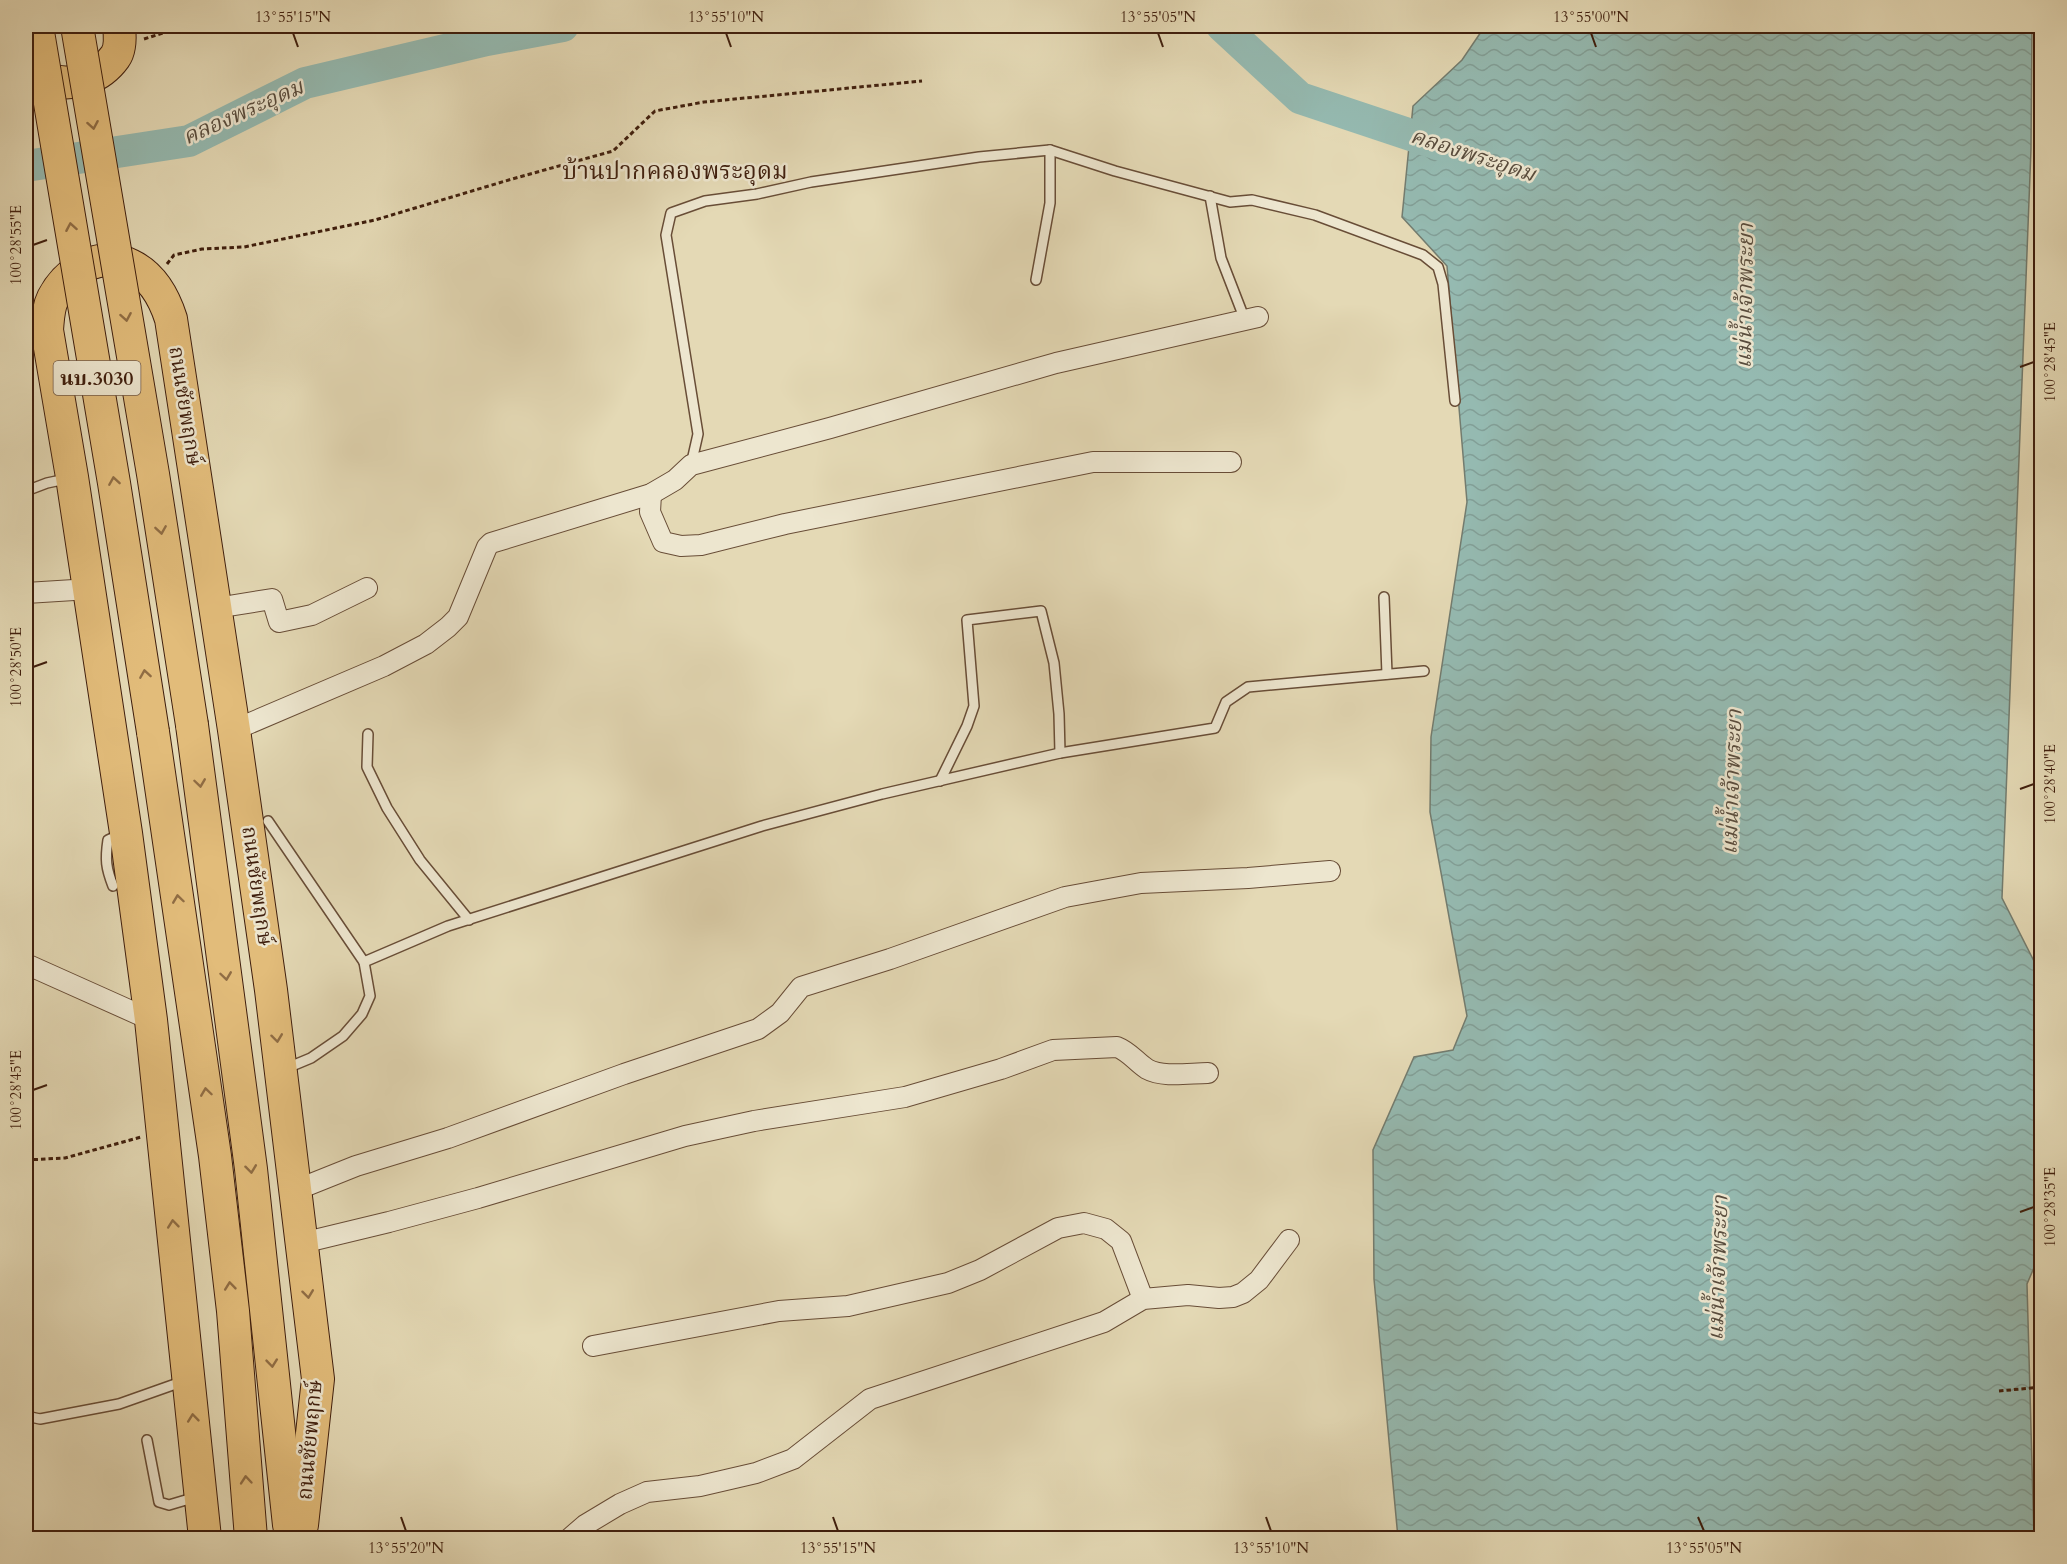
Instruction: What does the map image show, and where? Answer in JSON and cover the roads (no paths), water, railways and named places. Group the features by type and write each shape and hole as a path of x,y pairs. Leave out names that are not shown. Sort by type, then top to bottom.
{"main road":[{"name":"นบ.3030","path":"37,26 114,483 153,732 216,1167 233,1311 251,1539"},
{"name":"ถนนชัยพฤกษ์","path":"77,26 192,725 251,1169 290,1539"},
{"path":"26,66 48,80 67,83 78,82 96,75 116,56 121,38 120,26"},
{"name":"ถนนชัยพฤกษ์","path":"205,1539 151,1020 90,589 47,330 48,313 53,298 64,283 77,269 95,261 107,260 130,264 152,282 166,304 171,319 216,608 282,1070 318,1379 302,1525 297,1539"}],"street":[{"path":"234,730 384,666 434,638 458,617 487,547 491,543 651,494 675,480 691,465 1056,363 1251,318"},
{"path":"651,494 651,512 663,542 681,546 701,544 785,524 1093,462 1231,462"},
{"path":"216,608 272,599 279,622 312,615 367,588"},
{"path":"26,593 90,589"},
{"path":"296,1190 356,1166 448,1137 758,1029 780,1013 801,987 890,959 1065,897 1142,883 1330,871"},
{"path":"26,964 151,1020"},
{"path":"302,1243 467,1201 685,1136 754,1121 905,1097 1000,1069 1053,1050 1117,1047 1126,1051 1148,1069 1162,1073 1208,1073"},
{"path":"593,1346 770,1313 848,1306 948,1283 980,1270 1058,1228 1084,1223 1106,1229 1121,1241 1143,1299"},
{"path":"570,1539 585,1525 620,1504 646,1492 700,1486 745,1476 793,1459 870,1399 1104,1322 1143,1299 1188,1295 1219,1298 1233,1297 1243,1293 1259,1280 1289,1240"}],"lane":[{"path":"1036,280 1050,203 1050,150"},
{"path":"691,465 698,434 666,235 671,213 705,201 757,194 810,182 978,157 1050,150 1115,171 1230,202 1252,200 1314,215 1423,255 1439,268 1443,284 1455,401"},
{"path":"1209,196 1221,258 1251,318"},
{"path":"26,489 72,477"},
{"path":"1384,597 1387,674"},
{"path":"940,781 967,726 974,706 968,620 1041,610 1054,663 1060,753"},
{"path":"364,962 448,926 762,826 1060,753 1215,728 1227,702 1248,687 1424,671"},
{"path":"368,734 367,767 387,808 420,860 469,920"},
{"path":"268,821 364,962 370,996 362,1014 342,1036 319,1052 282,1070"},
{"path":"112,886 105,866 108,840 126,833"},
{"path":"26,1416 40,1419 119,1404 189,1379"},
{"path":"147,1440 159,1502 169,1505 201,1496"}],"water":[{"name":"แม่น้ำเจ้าพระยา","path":"1485,26 2032,26 2031,149 2002,898 2041,975 2042,1249 2027,1284 2034,1538 1398,1538 1374,1279 1373,1150 1414,1057 1453,1050 1467,1016 1430,812 1431,737 1467,502 1447,266 1402,217 1413,106 1462,60"}],"waterway":[{"name":"คลองพระอุดม","path":"26,166 189,141 305,83 487,40 563,26"},
{"name":"คลองพระอุดม","path":"1222,26 1300,98 1450,148"}],"district":[{"name":"บ้านปากคลองพระอุดม","path":"675,171"}]}
